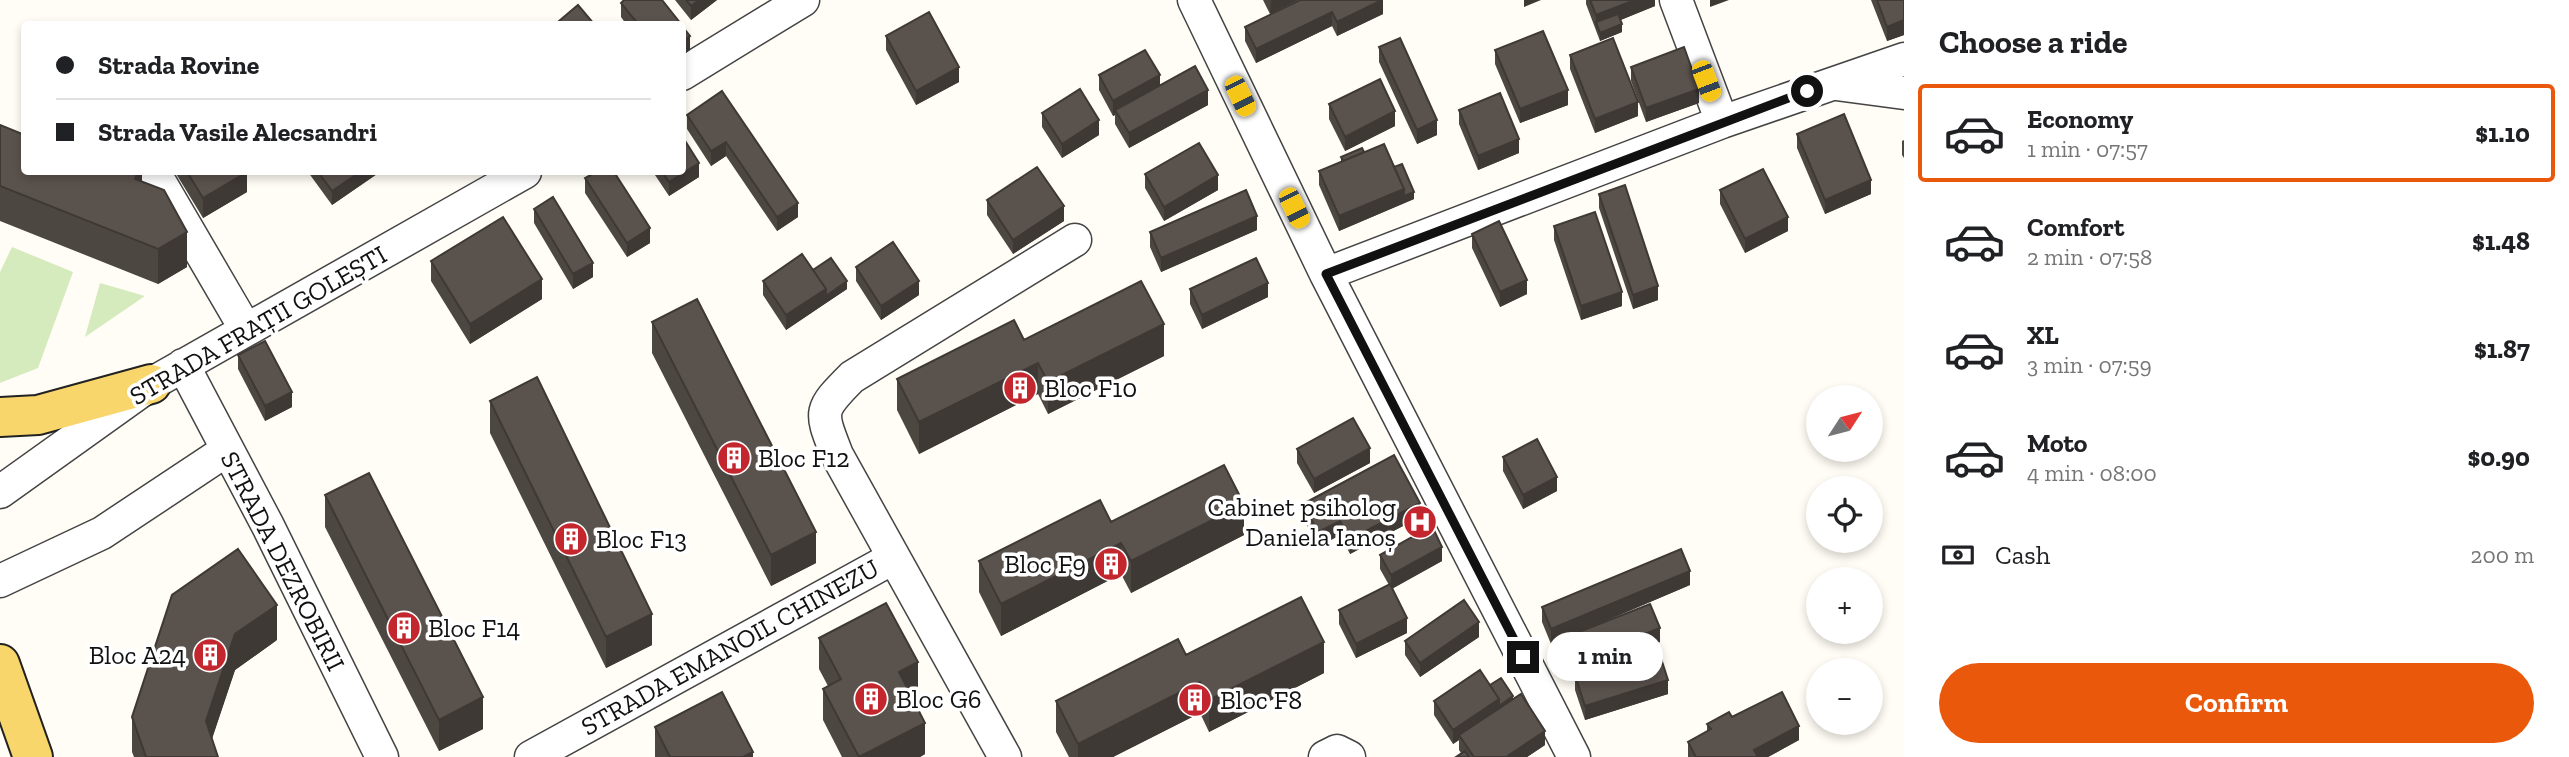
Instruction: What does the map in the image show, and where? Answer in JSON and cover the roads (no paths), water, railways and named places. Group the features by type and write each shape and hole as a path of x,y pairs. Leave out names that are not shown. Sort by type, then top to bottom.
{"main road":[{"path":"0,417 38,415 167,374"},
{"path":"0,664 33,757"}],"street":[{"path":"686,72 803,0"},
{"path":"1194,0 1326,274 1574,757"},
{"path":"1676,0 1722,122"},
{"path":"1326,274 1722,122 1828,83 1904,59"},
{"path":"1828,83 1904,93"},
{"path":"157,175 245,328"},
{"name":"STRADA FRAȚII GOLEȘTI","path":"0,492 167,374 520,175"},
{"name":"STRADA EMANOIL CHINEZU","path":"1005,757 837,455 824,420 828,401 852,377 1075,240"},
{"name":"STRADA DEZROBIRII","path":"167,374 227,450 268,526 382,757"},
{"path":"0,581 102,533 227,450"},
{"name":"STRADA EMANOIL CHINEZU","path":"531,757 893,558"},
{"path":"1325,757 1337,751 1349,757"}],"place":[{"name":"Bloc F10","path":"1020,388"},
{"name":"Bloc F12","path":"734,458"},
{"name":"Cabinet psiholog Daniela Ianoș","path":"1420,522"},
{"name":"Bloc F13","path":"571,539"},
{"name":"Bloc F9","path":"1111,564"},
{"name":"Bloc F14","path":"404,628"},
{"name":"Bloc A24","path":"210,655"},
{"name":"Bloc G6","path":"871,699"},
{"name":"Bloc F8","path":"1195,700"}]}
